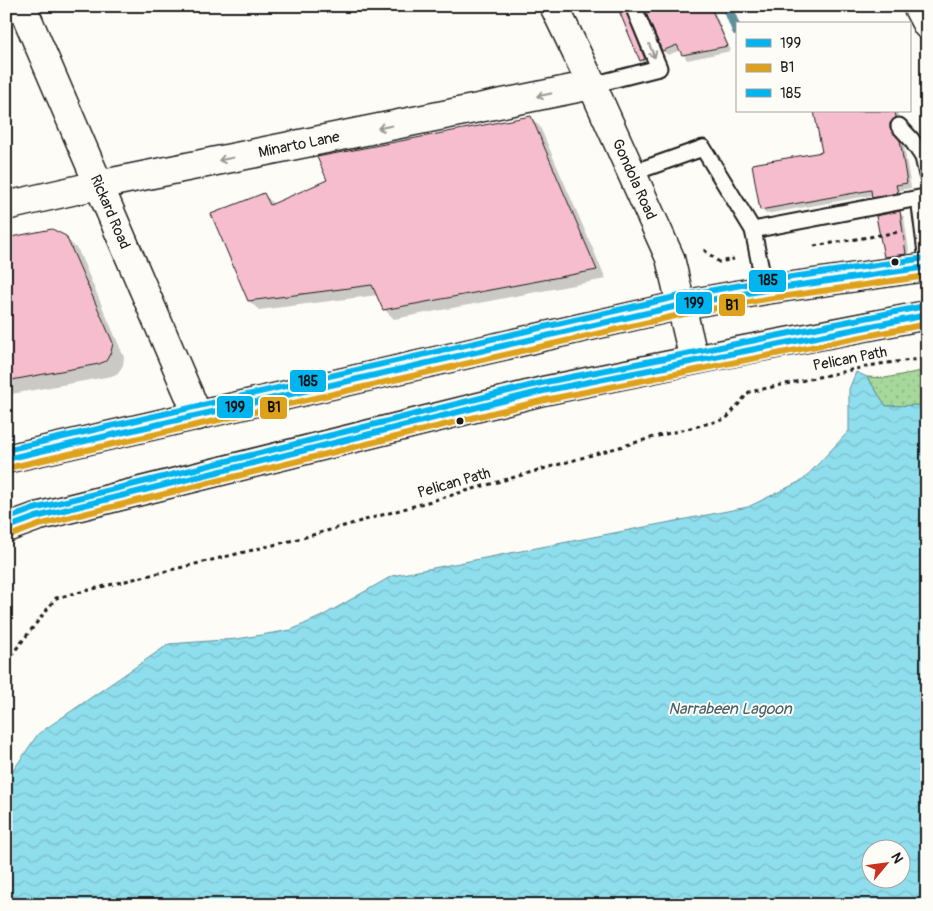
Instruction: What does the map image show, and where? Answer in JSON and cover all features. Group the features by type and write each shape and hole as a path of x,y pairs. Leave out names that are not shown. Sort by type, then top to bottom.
{"main road":[{"name":"Rickard Road","path":"22,6 198,416"},
{"name":"Gondola Road","path":"554,6 670,258 694,360"},
{"path":"917,6 927,26"},
{"name":"Minarto Lane","path":"6,206 98,185 592,85"},
{"path":"6,459 682,305 765,290 927,267"},
{"path":"6,528 36,517 543,391 927,315"},
{"path":"6,519 36,517"}],"lane":[{"path":"592,85 660,68 633,6"},
{"path":"899,126 925,155 927,175"},
{"path":"632,173 703,148 753,230 765,290"},
{"path":"753,230 923,198 927,260"}],"path":[{"name":"Pelican Path","path":"6,662 56,598 302,538 658,436 726,419 749,392 840,371 927,358"}],"green space":[{"path":"927,370 927,405 886,406 867,377 885,378"}],"water":[{"name":"Narrabeen Lagoon","path":"856,372 867,377 886,406 927,405 927,905 6,905 6,781 38,734 169,644 237,639 291,630 322,616 392,576 748,507 803,480 849,431 849,389"}],"building":[{"path":"617,6 624,6 645,59 640,61"},
{"path":"643,6 710,6 728,46 682,55 677,45 662,51"},
{"path":"814,112 895,112 896,117 890,123 890,128 900,140 907,183 896,185 898,193 872,198 871,190 760,210 752,164 822,152"},
{"path":"531,116 597,270 383,310 372,285 248,301 211,214 264,193 270,205 327,180 317,157"},
{"path":"900,211 906,254 884,257 876,216"},
{"path":"52,229 66,236 113,343 111,352 106,361 99,364 6,381 6,238"}],"waterway":[{"path":"727,6 736,28"}],"transit line":[{"name":"185","path":"6,450 680,296 764,281 926,258"},
{"name":"199","path":"6,459 682,305 765,290 927,267"},
{"name":"B1","path":"8,468 684,314 766,299 927,276"},
{"name":"185","path":"6,519 34,509 541,383 925,306"},
{"name":"199","path":"6,528 36,517 543,391 927,315"},
{"name":"B1","path":"9,536 39,525 545,400 927,324"}]}
